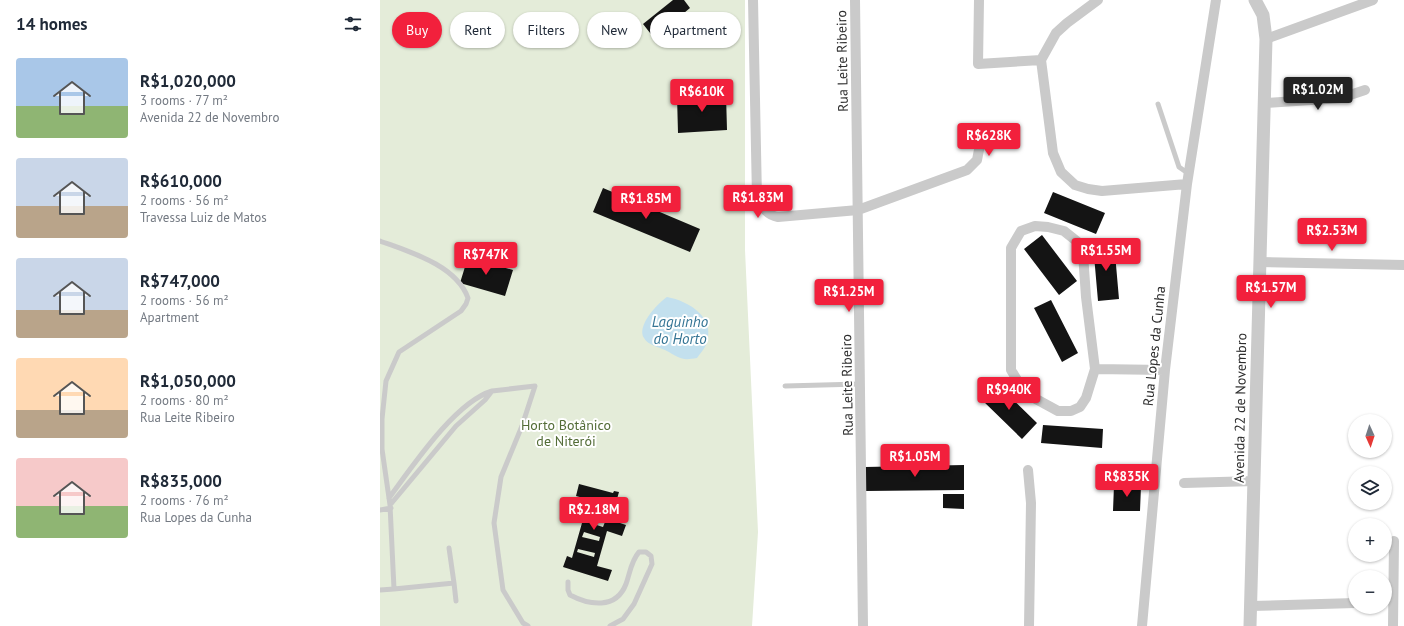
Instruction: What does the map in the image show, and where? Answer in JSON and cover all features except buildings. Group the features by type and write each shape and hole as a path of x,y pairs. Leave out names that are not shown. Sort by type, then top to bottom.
{"street":[{"path":"753,0 757,198 759,203 769,214 778,217 858,210 967,170 976,160 983,130"},
{"name":"Rua Leite Ribeiro","path":"855,0 863,626"},
{"path":"979,0 978,64 1041,60"},
{"path":"1098,0 1056,33 1041,60 1053,154 1061,172 1074,185 1088,190 1102,190 1188,179"},
{"name":"Rua Lopes da Cunha","path":"1142,626 1165,370 1188,179 1216,0"},
{"name":"Avenida 22 de Novembro","path":"1250,626 1266,39 1263,15 1256,0"},
{"path":"1266,39 1373,0"},
{"path":"1265,102 1341,98 1365,90"},
{"path":"1035,226 1057,228 1079,243 1083,253 1086,297 1095,369 1086,398 1080,407 1071,411 1058,411 1025,393 1017,382 1011,370 1010,248 1021,230 1035,226"},
{"path":"1259,262 1404,265"},
{"path":"1095,369 1165,370"},
{"path":"1028,470 1030,502 1029,626"},
{"path":"1184,483 1255,481"},
{"path":"1392,570 1394,542"},
{"path":"1250,606 1348,603"},
{"path":"1391,614 1393,626"}],"lane":[{"path":"1158,104 1179,167 1188,179"},
{"path":"380,241 421,256 439,267 458,282 468,298 461,311 399,352 386,381 382,419 382,449 390,507 394,588"},
{"path":"785,386 860,384"},
{"path":"389,498 453,418 481,395 492,391 535,386 522,426 501,477 494,523 503,590 523,622 528,626"},
{"path":"380,510 390,507 456,426 485,400 492,391"},
{"path":"449,548 456,601"},
{"path":"568,582 570,596 583,602 598,604 614,600 625,586 635,556 639,552 646,552 651,556 652,564 634,604 622,619 610,626"},
{"path":"380,590 454,583"}],"green space":[{"name":"Horto Botânico de Niterói","path":"380,0 745,0 745,250 758,532 752,626 380,626"}],"water":[{"name":"Laguinho do Horto","path":"667,297 684,302 699,312 708,327 706,345 697,358 687,359 677,357 651,344 644,338 642,333 645,321 658,304"}]}
